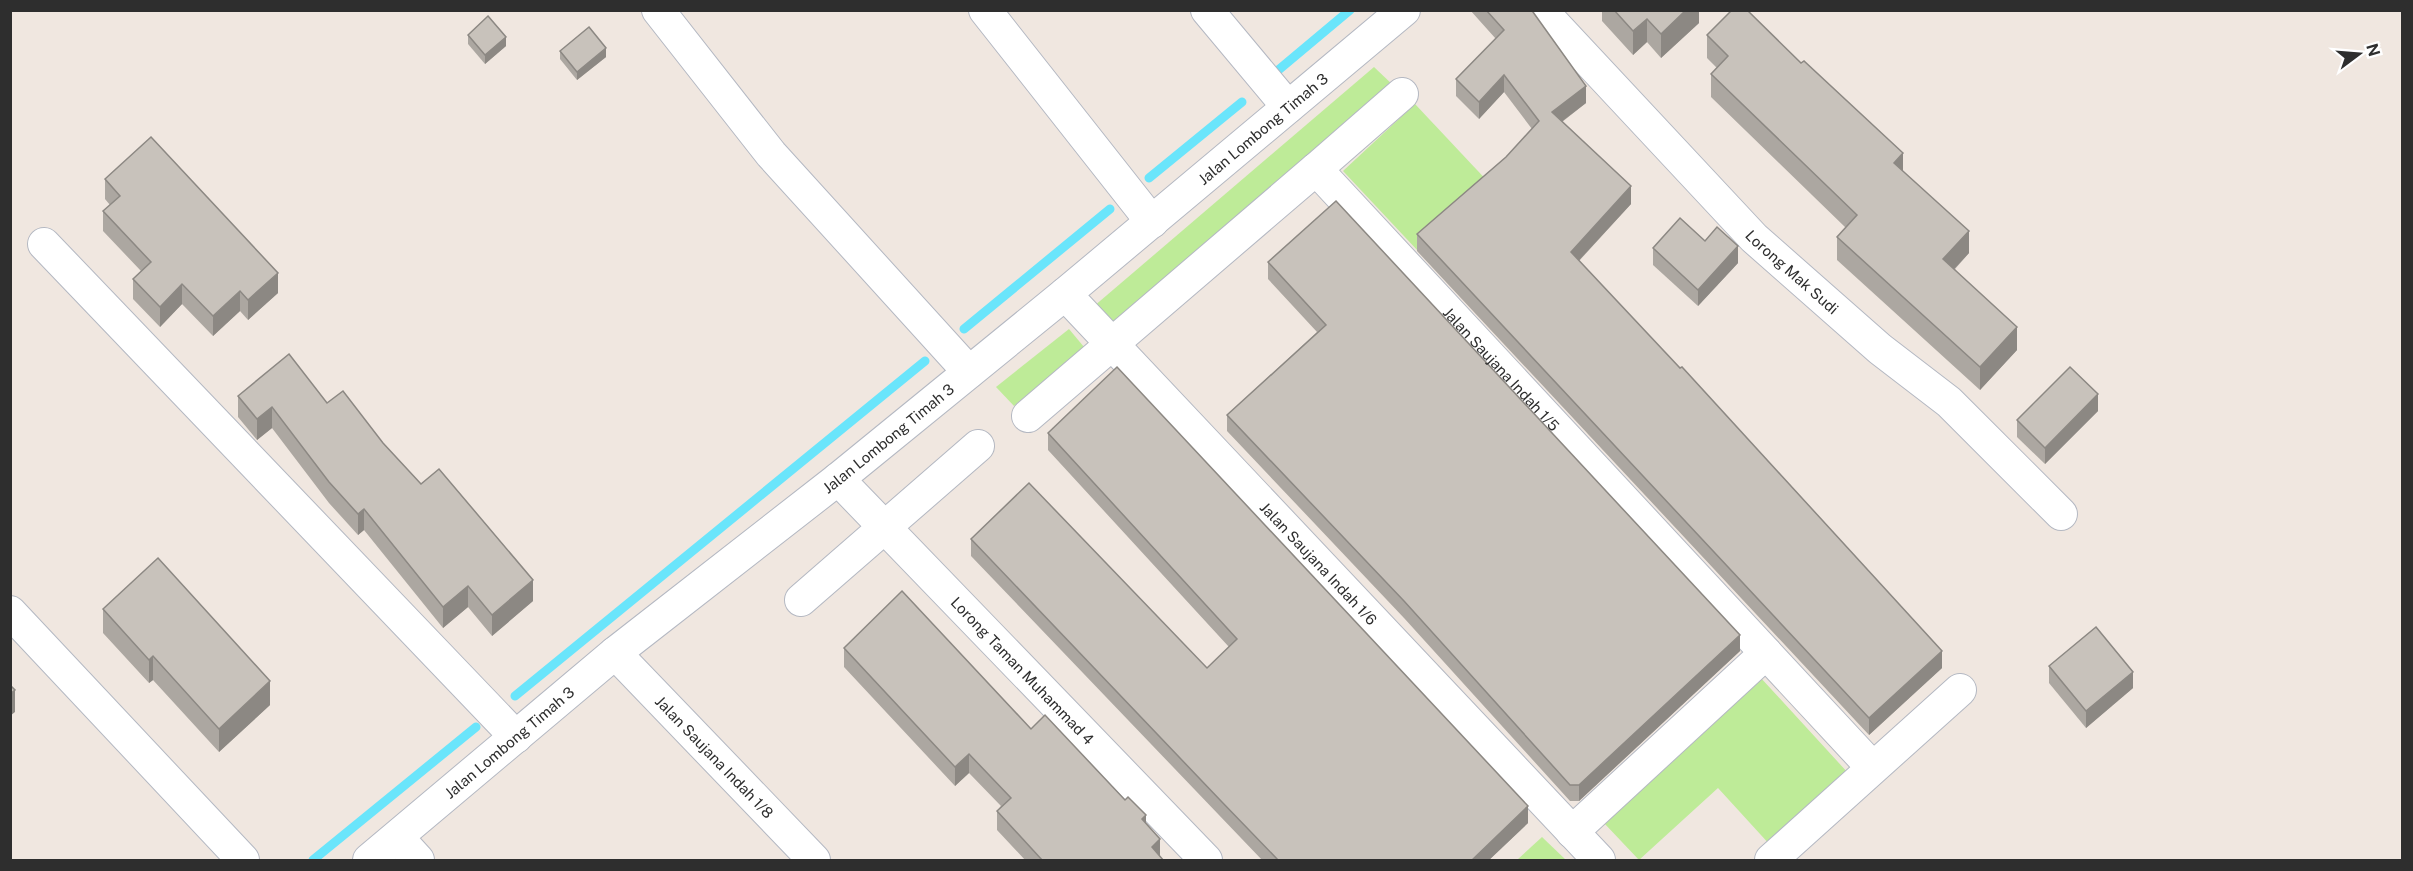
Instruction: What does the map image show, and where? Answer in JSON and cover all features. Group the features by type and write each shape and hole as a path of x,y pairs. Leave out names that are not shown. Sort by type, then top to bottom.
{"street":[{"path":"658,10 771,154 969,372"},
{"path":"985,10 1152,222"},
{"path":"1207,10 1288,107"},
{"name":"Jalan Lombong Timah 3","path":"369,861 408,849 516,737 615,653 838,479 1152,222 1404,10"},
{"name":"Lorong Mak Sudi","path":"1541,10 1754,238 1880,348 1949,402 2061,514"},
{"path":"1028,416 1402,94"},
{"name":"Jalan Saujana Indah 1/5","path":"1316,169 1872,767"},
{"path":"44,244 516,737"},
{"name":"Jalan Saujana Indah 1/6","path":"1065,294 1599,861"},
{"path":"801,600 978,446"},
{"name":"Lorong Taman Muhammad 4","path":"838,479 1206,861"},
{"path":"10,612 243,861"},
{"name":"Jalan Saujana Indah 1/8","path":"615,653 814,861"},
{"path":"1572,832 1766,653"},
{"path":"1771,861 1872,767 1960,690"}],"green space":[{"path":"1374,67 1395,87 1111,327 1093,307"},
{"path":"1415,104 1492,186 1418,251 1343,171"},
{"path":"1069,329 1084,347 1014,406 996,387"},
{"path":"1760,677 1849,774 1771,846 1718,788 1639,860 1604,823"},
{"path":"1542,837 1566,860 1517,860"}],"building":[{"path":"1486,10 1532,10 1586,86 1552,112 1631,186 1571,252 1680,368 1682,367 1942,651 1869,718 1417,234 1506,157 1539,121 1504,75 1479,102 1456,79 1504,30"},
{"path":"1614,10 1686,10 1661,34 1647,19 1633,31"},
{"path":"1732,10 1747,10 1801,63 1804,61 1903,153 1894,163 1969,231 1943,259 2017,327 1980,367 1837,237 1857,215 1711,74 1728,56 1707,35"},
{"path":"488,16 506,37 485,55 468,35"},
{"path":"589,27 606,48 577,72 560,51"},
{"path":"151,137 278,273 248,300 240,291 213,316 182,284 160,307 133,279 151,262 103,211 120,196 105,179"},
{"path":"1336,201 1740,635 1579,785 1570,785 1404,601 1227,415 1326,325 1268,262"},
{"path":"1680,218 1705,241 1717,227 1738,246 1698,290 1653,248"},
{"path":"289,354 327,403 343,391 383,443 421,484 439,469 533,580 492,615 468,586 443,607 364,509 358,514 329,482 272,407 257,419 238,396"},
{"path":"1117,367 1528,806 1471,861 1279,861 971,539 1029,483 1207,668 1237,639 1048,433"},
{"path":"2070,367 2098,394 2045,448 2017,420"},
{"path":"158,558 270,681 219,729 153,656 149,660 103,609"},
{"path":"902,591 1031,729 1045,715 1125,800 1128,797 1146,815 1142,819 1160,839 1152,847 1164,861 1043,861 997,811 1011,798 969,754 955,767 844,648"},
{"path":"2096,627 2133,672 2086,711 2049,666"}],"waterway":[{"path":"1276,72 1350,10"},
{"path":"1149,178 1242,102"},
{"path":"964,329 1110,209"},
{"path":"515,696 925,361"},
{"path":"313,860 476,727"}]}
